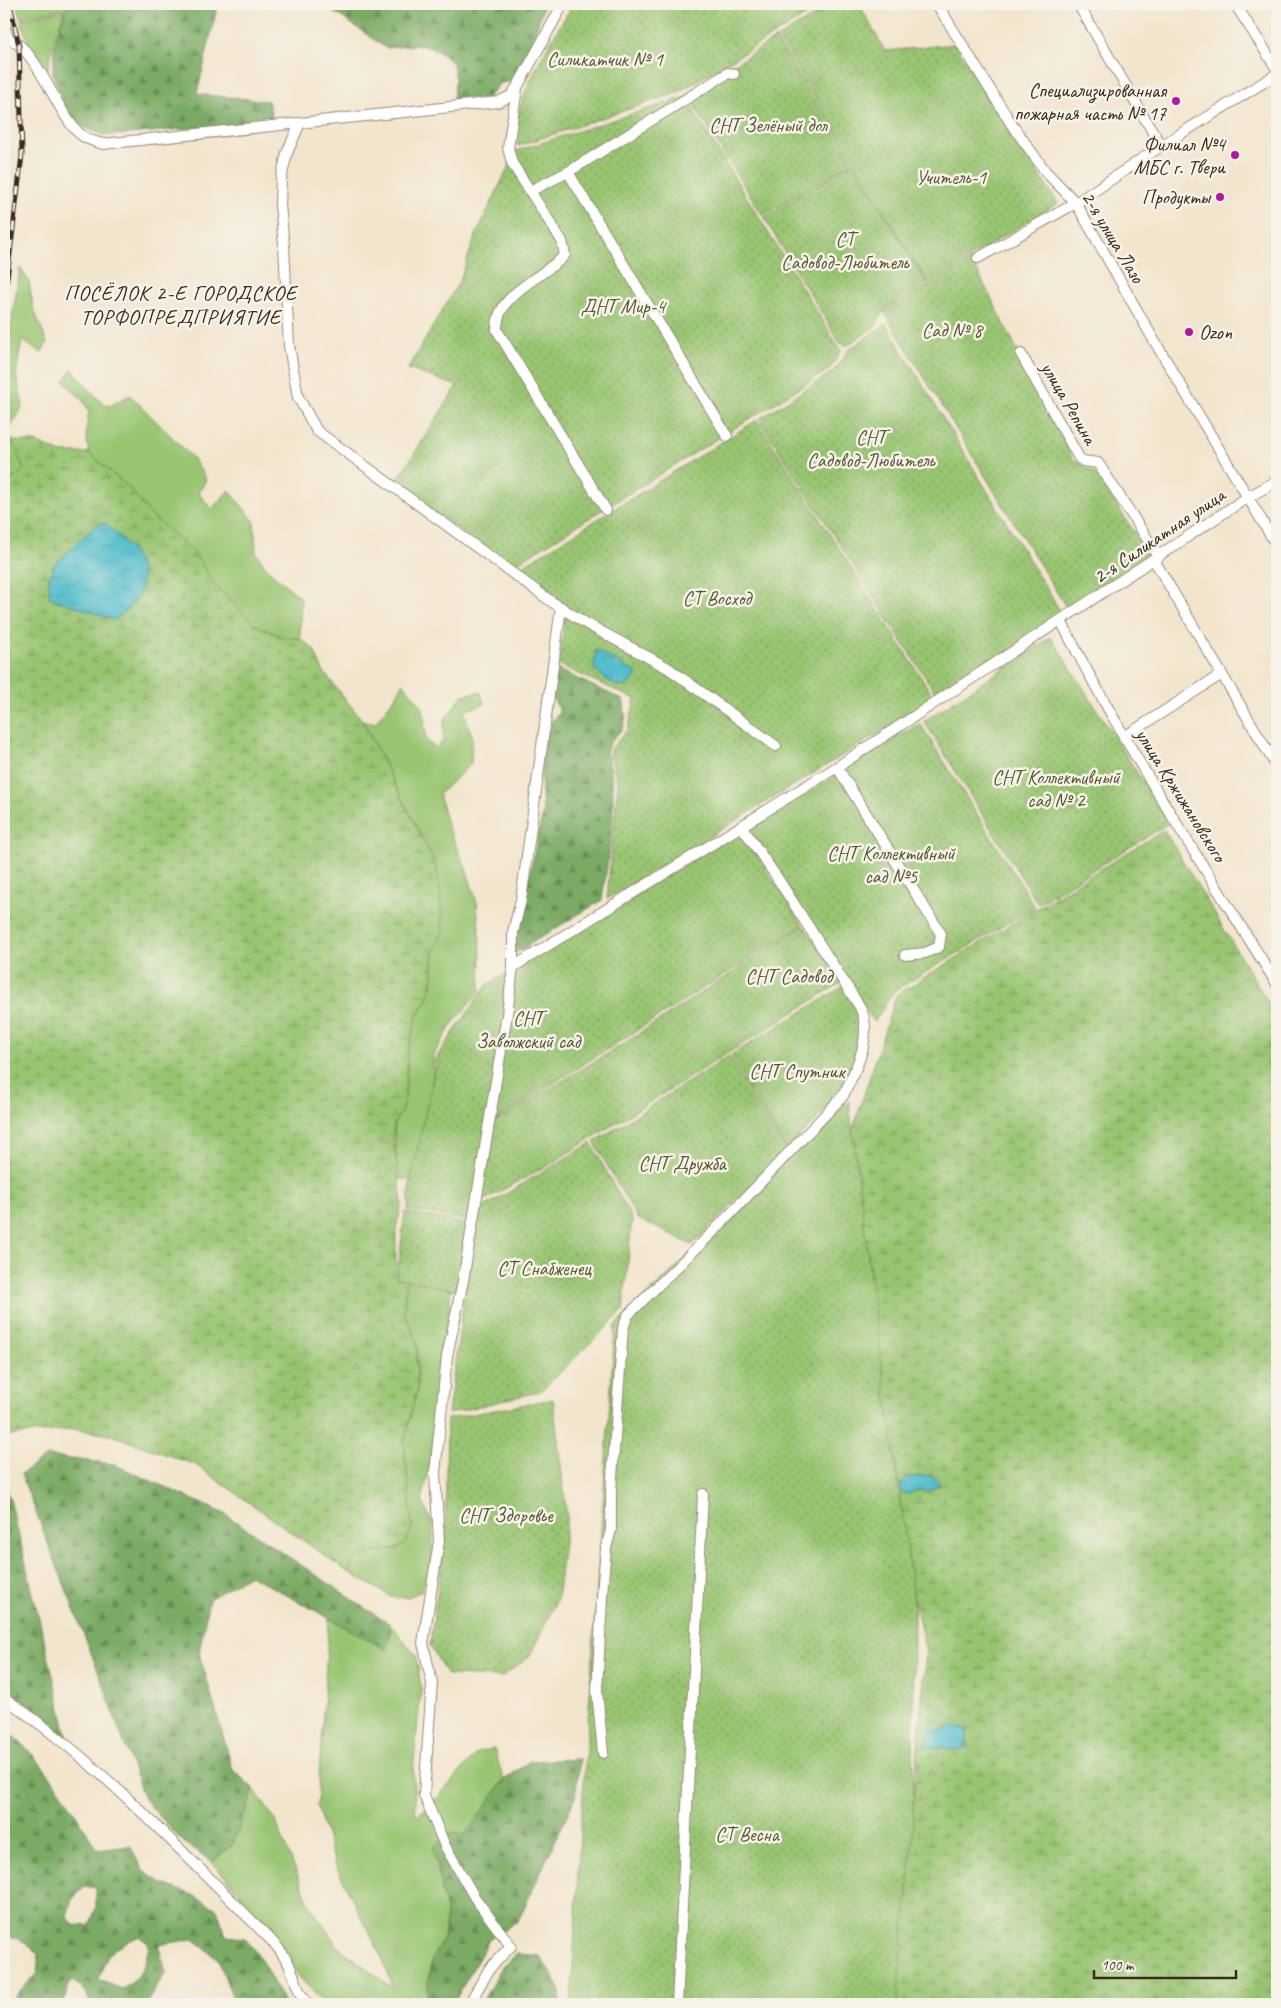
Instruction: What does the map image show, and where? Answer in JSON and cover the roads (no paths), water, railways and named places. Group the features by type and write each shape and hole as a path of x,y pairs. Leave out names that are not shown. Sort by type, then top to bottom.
{"street":[{"path":"4,26 6,38 29,56 73,127 80,134 103,144 498,102 511,96 517,87 563,4"},
{"name":"2-я улица Лазо","path":"936,4 1012,125 1046,172 1076,203 1277,546"},
{"path":"1078,4 1161,146"},
{"path":"1235,4 1277,69"},
{"path":"530,191 568,172 728,74 734,74"},
{"path":"978,258 1076,203 1161,146 1277,74"},
{"path":"517,87 508,148 512,163 562,241 565,255 556,264 521,288 502,308 496,319 497,330 606,510"},
{"path":"300,123 287,153 281,179 280,205 289,346 298,396 317,431 561,608 668,668 776,746"},
{"path":"568,172 727,436"},
{"name":"улица Репина","path":"1021,354 1079,458 1082,461 1098,463 1157,559 1277,767"},
{"name":"2-я Силикатная улица","path":"513,968 742,828 992,664 1061,622 1248,497 1277,481"},
{"path":"469,2004 490,1968 512,1946 475,1898 445,1846 424,1795 432,1683 423,1643 439,1541 435,1473 447,1356 462,1281 513,968 513,932 522,900 561,608"},
{"name":"улица Кржижановского","path":"1061,622 1089,677 1124,737 1277,984"},
{"path":"1124,737 1222,674"},
{"path":"837,767 941,934 939,947 926,953 905,955"},
{"path":"603,1753 597,1691 603,1581 606,1548 611,1530 611,1491 623,1328 628,1315 716,1229 843,1096 854,1074 865,1038 866,1019 860,1007 776,876 742,828"},
{"path":"677,2004 703,1494"},
{"path":"4,1698 98,1773 281,1950 291,1970 298,1992 308,2004"}],"water":[{"path":"104,523 128,546 141,570 142,582 138,595 129,608 114,620 49,597 49,578 56,563 96,525"},
{"path":"596,650 637,673 632,681 622,687 617,686 594,669"},
{"path":"930,1476 938,1480 940,1485 926,1492 919,1490 907,1494 900,1492 901,1483 906,1478"},
{"path":"954,1726 967,1729 967,1745 962,1750 950,1750 943,1746 940,1749 925,1746 930,1730 940,1731 946,1727"}],"railway":[{"path":"4,303 22,155 19,46 10,4"}],"place":[{"name":"Специализированная пожарная часть № 17","path":"1176,101"},
{"name":"Филиал №4 МБС г. Твери","path":"1235,155"},
{"name":"Продукты","path":"1220,197"},
{"name":"Ozon","path":"1189,332"}],"district":[{"name":"ПОСЁЛОК 2-Е ГОРОДСКОЕ ТОРФОПРЕДПРИЯТИЕ","path":"181,305"}],"park label":[{"name":"Силикатчик № 1","path":"605,59"},
{"name":"СНТ Зелёный дол","path":"768,125"},
{"name":"Учитель-1","path":"951,177"},
{"name":"СТ Садовод-Любитель","path":"845,250"},
{"name":"ДНТ Мир-4","path":"623,306"},
{"name":"Сад № 8","path":"952,330"},
{"name":"СНТ Садовод-Любитель","path":"871,448"},
{"name":"СТ Восход","path":"717,598"},
{"name":"СНТ Коллективный сад № 2","path":"1056,788"},
{"name":"СНТ Коллективный сад №5","path":"891,864"},
{"name":"СНТ Садовод","path":"789,976"},
{"name":"СНТ Заволжский сад","path":"528,1030"},
{"name":"СНТ Спутник","path":"797,1071"},
{"name":"СНТ Дружба","path":"682,1163"},
{"name":"СТ Снабженец","path":"544,1268"},
{"name":"СНТ Здоровье","path":"506,1515"},
{"name":"СТ Весна","path":"747,1834"}]}
